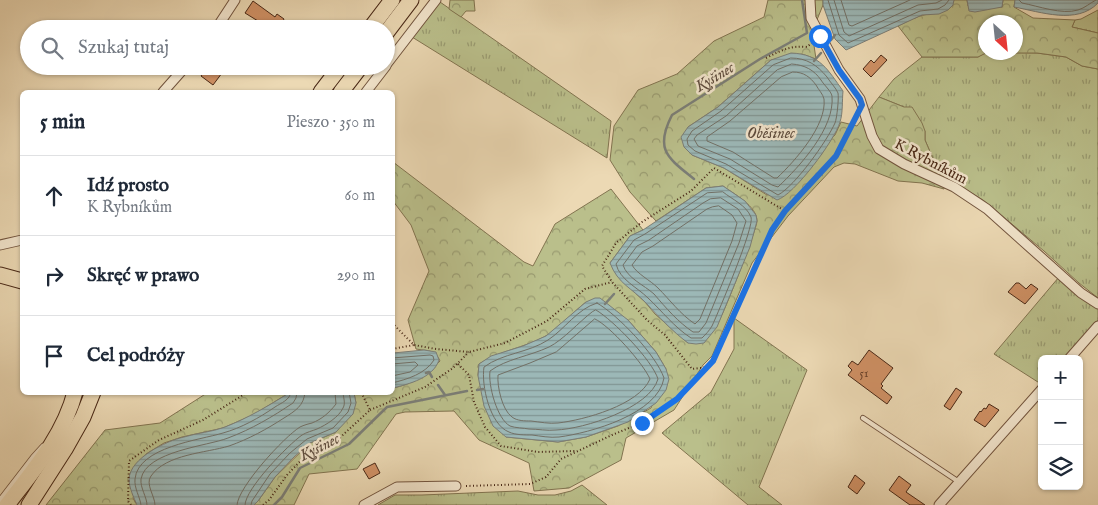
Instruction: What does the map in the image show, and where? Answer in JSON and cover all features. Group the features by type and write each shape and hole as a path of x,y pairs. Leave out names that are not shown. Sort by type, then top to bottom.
{"main road":[{"path":"377,20 392,0"},
{"path":"395,21 411,0"},
{"path":"323,90 334,75"},
{"path":"343,90 354,75"},
{"path":"0,275 20,280"},
{"path":"8,505 27,472 58,432 69,411 74,395"},
{"path":"29,505 45,483 80,423 92,395"}],"street":[{"path":"222,20 235,0"},
{"path":"395,54 436,0"},
{"name":"K Rybníkům","path":"810,0 811,18 839,70 860,99 872,136 879,149 904,164 954,187 987,209 1081,293 1098,304"},
{"path":"165,90 178,75"},
{"path":"368,90 379,75"},
{"path":"0,245 20,240"},
{"path":"1073,355 1098,326"},
{"path":"939,505 1038,393"},
{"path":"364,505 397,487 456,486"}],"lane":[{"path":"863,418 959,482"},
{"path":"0,500 27,472"}],"path":[{"path":"766,58 795,46 807,47 820,36"},
{"path":"456,486 530,484 546,477 561,459 642,423 677,399 713,361 772,230 785,211 836,156 862,105"},
{"path":"708,367 692,369 665,335 647,320 612,282 602,266 616,243 642,222 691,192 714,168 785,211"},
{"path":"395,348 414,345 469,352 505,343 547,322 585,289 612,282"},
{"path":"395,326 414,345"},
{"path":"262,505 270,500 287,475 309,452 333,444 370,410 425,387 458,364 469,352"},
{"path":"458,364 469,375 474,402 485,427 501,446 538,452 577,451"},
{"path":"131,505 128,501 129,461 159,440 203,420 243,395"},
{"path":"362,395 370,410"}],"green space":[{"path":"450,0 474,0 475,11 466,11 461,17 449,9"},
{"path":"768,0 823,0 823,5 812,32 816,59 802,54 771,60 718,107 688,127 692,155 724,168 767,195 835,135 841,122 857,126 879,97 904,107 912,107 922,123 925,131 925,140 934,161 947,178 944,189 922,183 898,181 855,164 844,163 834,167 788,216 752,263 712,356 703,365 674,410 626,438 621,460 569,488 534,491 529,463 479,440 454,411 405,412 396,414 357,469 309,474 294,505 254,505 275,477 310,443 336,432 356,403 354,395 395,395 395,387 413,382 440,361 433,352 416,349 408,320 429,271 411,225 395,204 395,164 524,262 533,266 555,224 611,189 643,230 630,236 610,263 655,314 688,343 715,328 724,311 755,228 757,221 753,210 723,186 706,188 656,221 630,192 610,160 614,126 638,90 677,74 714,41 764,17","holes":["586,302 628,320 656,352 666,369 651,408 618,426 586,437 558,442 506,437 478,375 479,364 544,337 555,330"]},
{"path":"954,0 967,0 968,6 1002,7 1003,0 1015,0 1014,7 1033,18 1075,20 1072,27 1098,33 1098,69 1082,66 1066,57 1023,53 1023,15 978,15 978,57 922,57 898,26 917,17 944,11 952,5"},
{"path":"440,2 611,121 607,158 412,37"},
{"path":"1098,10 1098,33 1072,27 1075,20"},
{"path":"1023,53 1037,53 1066,57 1082,66 1098,69 1098,298 983,200 947,178 934,161 925,140 925,131 904,107 879,97 894,79 922,57 978,57 978,60 1023,60"},
{"path":"1059,277 1098,308 1098,320 1067,355 1038,355 1038,382 994,354"},
{"path":"734,318 807,370 759,487 782,505 748,505 662,433 711,392 734,349"},
{"path":"204,395 286,395 253,415 223,428 164,443 146,454 133,498 137,505 46,505 105,430 160,423"},
{"path":"582,485 607,505 378,505 395,495 518,491 538,495 555,495 571,491"}],"water":[{"path":"823,0 954,0 953,5 948,10 939,14 922,15 846,50 835,39"},
{"path":"967,0 1003,0 1002,7 975,12 969,11"},
{"path":"1015,0 1098,0 1098,3 1080,14 1058,15 1014,7"},
{"name":"Oběšinec","path":"791,53 809,56 828,70 843,91 842,111 837,130 813,166 793,188 777,200 724,168 692,155 684,147 681,137 688,127 718,107 771,60"},
{"path":"723,186 745,201 756,215 757,221 750,247 717,327 704,343 688,343 621,281 610,263 630,236 643,230 706,188"},
{"path":"600,298 628,320 656,352 666,369 669,379 666,390 656,403 628,422 586,437 558,442 506,437 493,426 484,406 478,376 479,364 491,356 523,346 546,336 586,302"},
{"path":"424,350 436,352 439,360 432,371 426,376 395,387 395,353"},
{"path":"286,395 354,395 356,403 353,414 336,432 310,443 294,457 275,477 254,505 137,505 129,479 135,464 142,458 168,442 225,427 258,412"}],"building":[{"path":"253,1 275,17 277,14 284,19 256,20 245,13"},
{"path":"881,55 887,60 871,77 863,69 871,60 874,63"},
{"path":"202,75 220,75 213,85"},
{"path":"1016,283 1019,283 1026,289 1031,284 1038,289 1025,304 1008,292"},
{"path":"869,350 893,368 881,384 883,386 881,388 892,397 887,404 848,375 852,370 848,366 852,361 858,365"},
{"path":"956,388 962,392 950,410 944,406"},
{"path":"989,404 999,410 985,427 974,420 980,411 984,408 986,409"},
{"path":"375,463 380,473 369,479 363,469"},
{"path":"855,475 865,483 857,494 848,487"},
{"path":"899,476 911,485 906,492 925,505 910,505 889,490"}],"waterway":[{"name":"Kyšinec","path":"694,179 677,165 666,152 664,137 672,115 760,59 807,33 802,0"},
{"path":"831,40 835,35"},
{"path":"814,61 821,53"},
{"name":"Kyšinec","path":"605,304 614,294"},
{"path":"426,373 429,372 432,377"},
{"path":"438,385 445,395"},
{"name":"Kyšinec","path":"477,390 483,389"},
{"name":"Kyšinec","path":"274,505 282,497 300,468 349,444 387,407 467,391"}],"route":[{"path":"642,423 677,399 713,361 772,230 785,211 836,156 862,105 820,36"}]}
